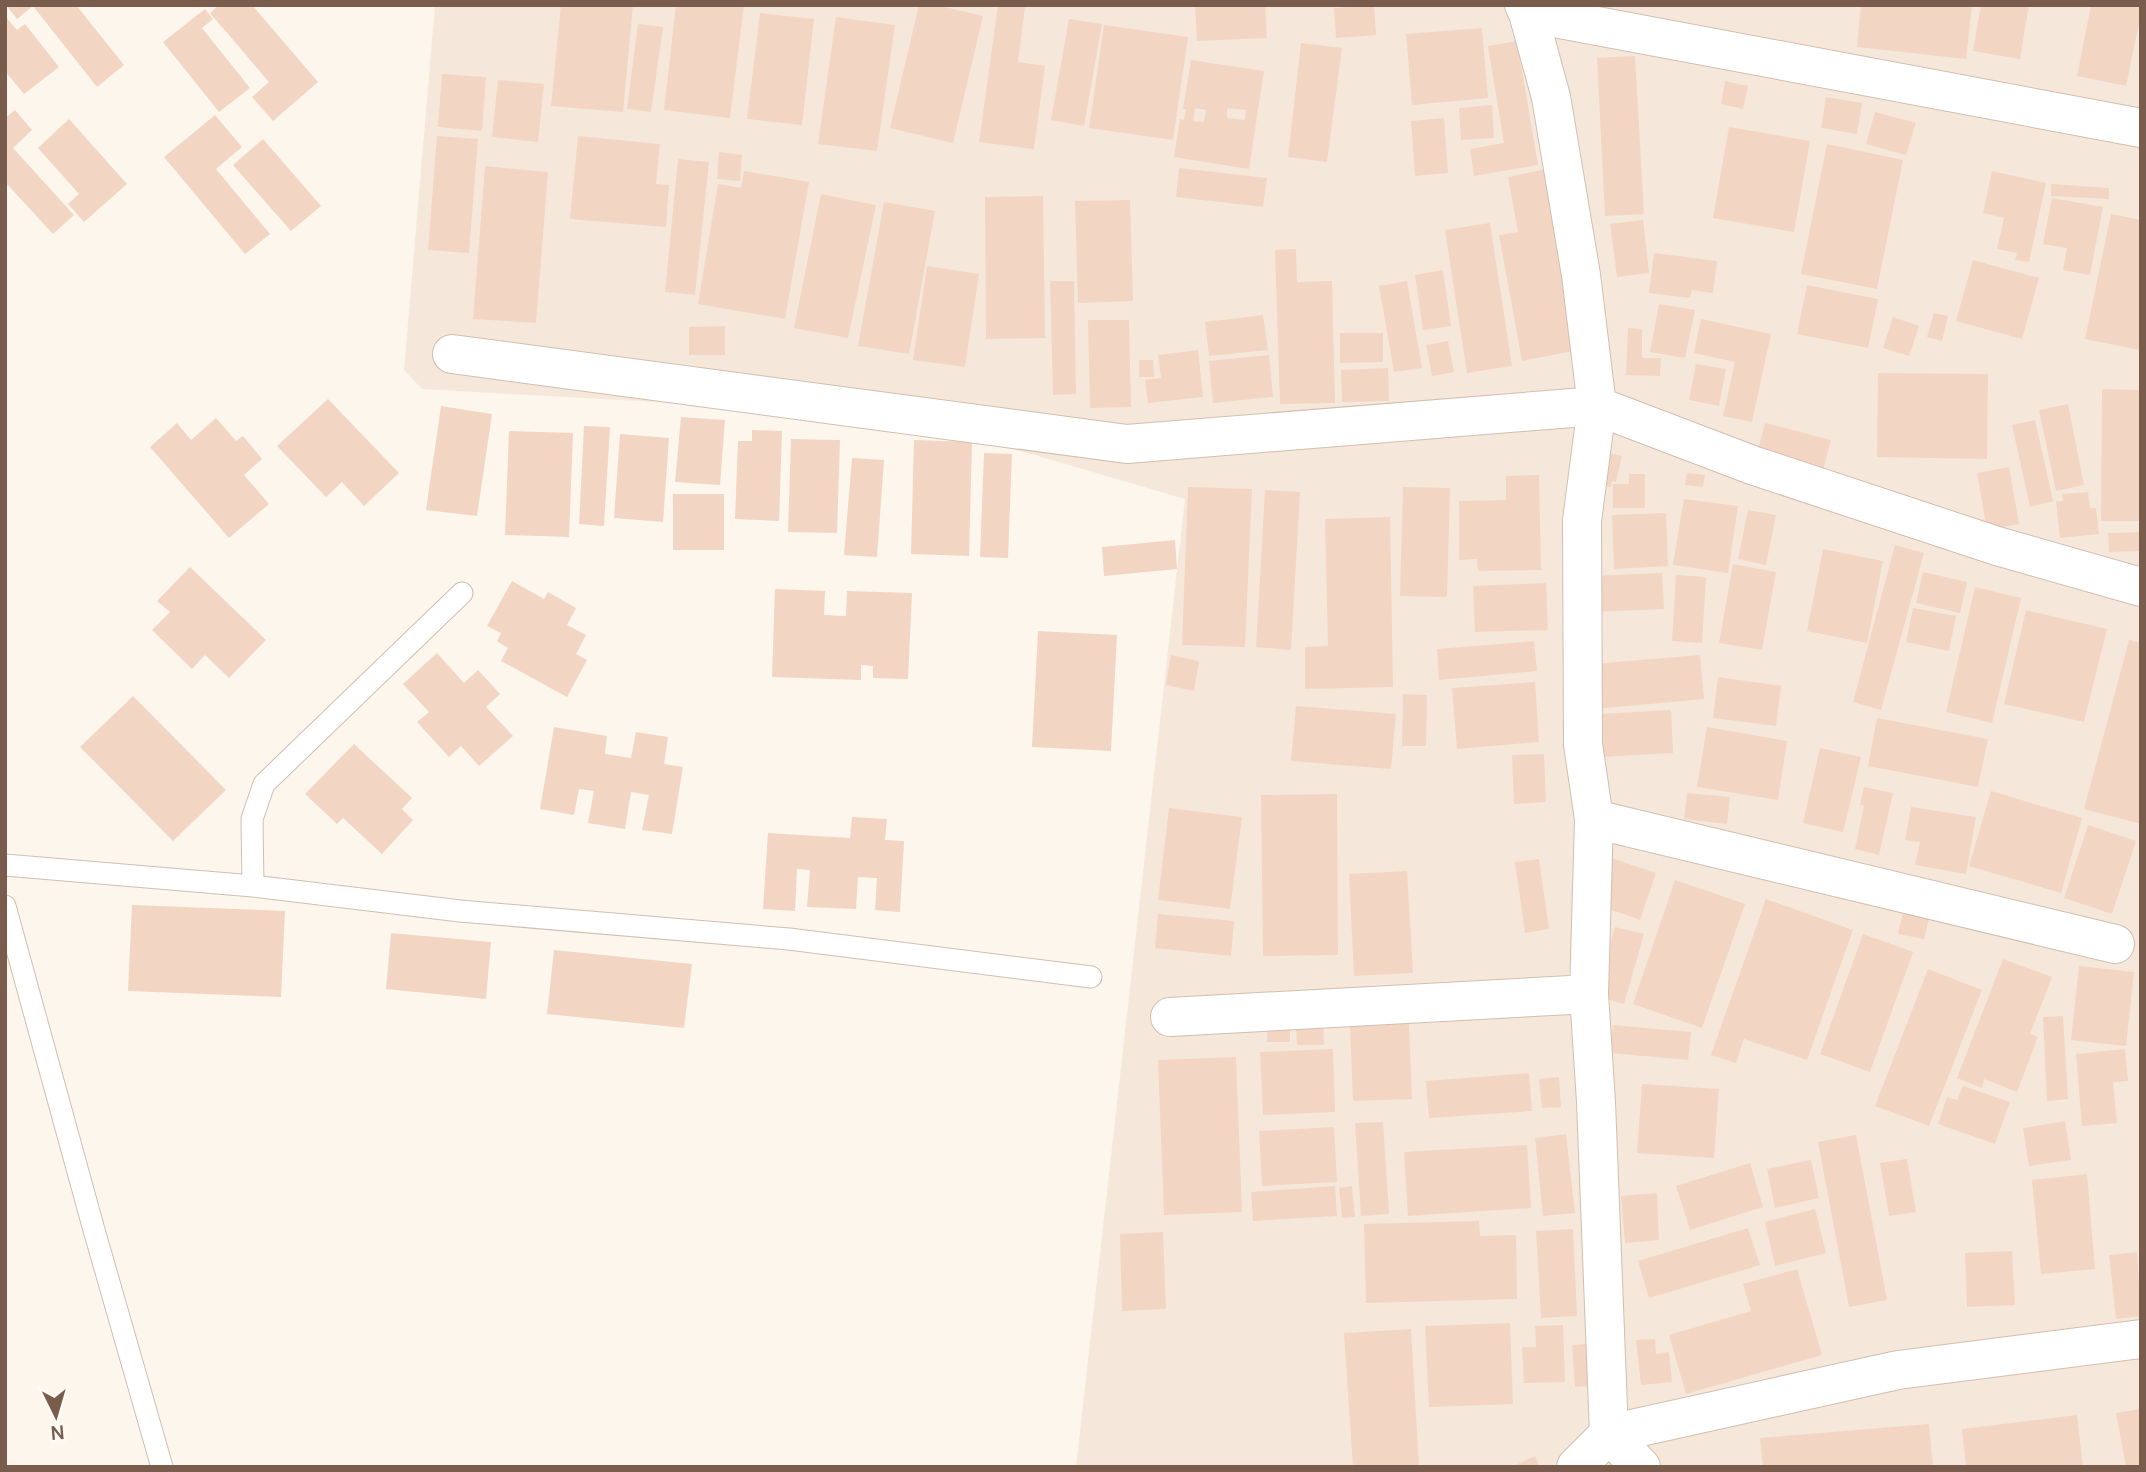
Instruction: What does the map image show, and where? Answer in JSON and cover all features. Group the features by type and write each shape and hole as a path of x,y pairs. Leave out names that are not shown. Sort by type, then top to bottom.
{"street":[{"path":"1641,1467 1609,1434 1597,1102 1590,994 1594,819 1583,744 1582,521 1597,406 1581,275 1552,97 1526,9 2141,128"},
{"path":"453,354 1127,444 1597,406 1752,465 1997,546 2141,587"},
{"path":"1594,819 2116,944"},
{"path":"1170,1017 1590,994"},
{"path":"1576,1467 1609,1434 1898,1370 2141,1339"}],"lane":[{"path":"253,886 252,819 264,784 462,593"},
{"path":"5,865 253,886 460,911 789,939 1091,977"},
{"path":"5,906 162,1467"}],"shaded area":[{"path":"435,5 2141,5 2141,1467 1076,1467 1185,499 1028,453 854,413 422,389 404,370"}],"building":[{"path":"6,5 76,5 124,65 97,87 33,6 17,19"},
{"path":"219,5 252,5 318,82 273,121 252,97 269,82 210,13"},
{"path":"561,5 633,5 623,112 551,106"},
{"path":"676,5 744,5 730,118 664,110"},
{"path":"919,5 936,5 983,16 953,143 890,128"},
{"path":"998,5 1025,7 1018,62 1045,66 1034,149 979,142"},
{"path":"1265,5 1267,38 1197,41 1195,6"},
{"path":"1374,5 1376,35 1336,38 1334,8"},
{"path":"1861,5 1972,5 1966,59 1857,47"},
{"path":"1981,5 2029,5 2020,59 1973,51"},
{"path":"2091,5 2141,5 2126,86 2077,76"},
{"path":"205,9 213,19 202,28 250,88 219,112 163,42"},
{"path":"760,13 814,19 802,125 747,119"},
{"path":"5,16 17,30 25,24 59,67 24,94 5,71"},
{"path":"836,17 895,25 877,151 818,144"},
{"path":"1069,19 1102,24 1084,126 1051,120"},
{"path":"638,24 663,27 651,112 627,109"},
{"path":"1104,25 1188,37 1173,140 1089,128"},
{"path":"1482,28 1488,98 1412,105 1406,34"},
{"path":"1517,41 1538,165 1474,176 1470,149 1504,143 1488,46"},
{"path":"1301,43 1342,48 1327,162 1288,157"},
{"path":"1635,56 1644,214 1605,216 1597,58"},
{"path":"1191,60 1264,71 1249,169 1174,157 1180,119 1184,120 1186,109 1183,109","holes":["1195,108 1206,110 1204,122 1193,121","1227,108 1246,110 1245,120 1227,118"]},
{"path":"442,74 486,77 482,131 438,127"},
{"path":"498,80 544,84 538,142 492,137"},
{"path":"1725,81 1748,86 1743,109 1721,104"},
{"path":"1826,97 1862,103 1857,134 1821,128"},
{"path":"1492,105 1494,138 1461,140 1459,108"},
{"path":"15,110 32,130 13,148 74,215 53,234 5,182 5,118"},
{"path":"1875,112 1916,123 1906,155 1866,144"},
{"path":"215,115 242,147 216,169 270,234 245,254 164,157"},
{"path":"1444,118 1448,173 1415,176 1411,121"},
{"path":"69,119 127,184 84,222 68,204 79,194 38,148"},
{"path":"1729,127 1810,141 1794,232 1713,218"},
{"path":"437,136 478,139 469,253 428,250"},
{"path":"578,136 660,144 656,184 669,185 666,227 570,219"},
{"path":"263,139 321,206 291,231 233,165"},
{"path":"1827,144 1903,160 1877,289 1801,274"},
{"path":"719,152 742,155 740,181 717,179"},
{"path":"678,159 709,162 695,295 665,292"},
{"path":"485,166 548,172 536,323 473,319"},
{"path":"1179,168 1267,178 1263,207 1176,197"},
{"path":"1546,169 1579,350 1522,361 1499,235 1518,232 1508,177"},
{"path":"744,171 809,182 785,319 698,304 718,184 741,188"},
{"path":"1992,171 2046,183 2029,262 2015,260 2017,253 1997,249 2004,218 1983,213"},
{"path":"2051,184 2109,188 2109,199 2051,196"},
{"path":"821,194 876,205 848,338 794,328"},
{"path":"1043,196 1045,338 986,339 985,197"},
{"path":"2052,198 2103,207 2090,275 2063,270 2067,248 2043,244"},
{"path":"1130,200 1133,301 1078,303 1075,201"},
{"path":"884,202 935,211 909,354 858,346"},
{"path":"2111,214 2141,220 2140,350 2085,339"},
{"path":"1643,220 1649,273 1617,277 1610,224"},
{"path":"1490,223 1512,366 1467,373 1445,230"},
{"path":"1296,249 1297,282 1332,281 1335,403 1280,404 1275,250"},
{"path":"1654,253 1717,261 1713,293 1692,290 1690,298 1649,293"},
{"path":"1973,260 2039,278 2022,339 1956,321"},
{"path":"927,266 979,274 965,367 913,360"},
{"path":"1443,270 1451,326 1423,330 1415,275"},
{"path":"1050,281 1074,281 1076,394 1053,395"},
{"path":"1407,281 1422,368 1394,372 1379,286"},
{"path":"1807,285 1878,299 1868,348 1797,334"},
{"path":"1659,304 1695,310 1685,358 1650,352"},
{"path":"1934,313 1948,316 1942,341 1927,337"},
{"path":"1263,315 1268,350 1209,356 1205,322"},
{"path":"1893,317 1919,326 1909,356 1883,348"},
{"path":"1701,319 1771,334 1752,422 1723,416 1735,362 1694,353"},
{"path":"1088,320 1129,320 1131,407 1090,408"},
{"path":"725,326 725,355 689,355 689,327"},
{"path":"1628,328 1642,329 1642,358 1661,358 1660,376 1626,375"},
{"path":"1340,333 1383,333 1383,362 1340,363"},
{"path":"1448,341 1454,372 1432,376 1426,345"},
{"path":"1198,350 1203,397 1148,403 1145,380 1161,378 1158,355"},
{"path":"1269,355 1273,397 1213,403 1209,361"},
{"path":"1139,360 1153,360 1154,377 1139,377"},
{"path":"1696,364 1726,369 1719,406 1689,400"},
{"path":"1388,368 1389,401 1342,402 1341,370"},
{"path":"1878,373 1988,374 1987,459 1877,457"},
{"path":"2102,389 2141,390 2141,521 2101,521"},
{"path":"328,399 399,473 364,506 342,482 326,497 277,446"},
{"path":"2068,404 2084,485 2056,491 2039,410"},
{"path":"441,406 492,414 477,516 426,510"},
{"path":"681,417 725,420 720,485 675,482"},
{"path":"216,418 236,441 243,436 262,459 244,475 269,504 229,538 150,447 177,423 191,440"},
{"path":"2035,420 2053,501 2030,507 2012,425"},
{"path":"1765,423 1831,440 1823,470 1757,453"},
{"path":"584,426 610,427 604,526 579,524"},
{"path":"752,430 782,431 779,521 735,519 738,441 752,441"},
{"path":"509,431 573,433 569,537 505,535"},
{"path":"620,434 669,438 663,522 614,518"},
{"path":"791,439 840,440 837,533 788,532"},
{"path":"914,440 972,442 969,556 911,554"},
{"path":"1606,452 1622,456 1616,482 1612,481 1611,487 1598,484"},
{"path":"984,453 1012,454 1008,558 980,557"},
{"path":"852,458 884,460 877,557 844,555"},
{"path":"2009,467 2019,524 1987,530 1977,473"},
{"path":"1687,473 1705,475 1703,487 1685,485"},
{"path":"1629,474 1645,474 1645,508 1613,508 1613,484 1629,484"},
{"path":"1539,475 1541,570 1478,571 1477,559 1459,560 1459,501 1506,500 1506,476"},
{"path":"1188,487 1252,489 1245,647 1182,645"},
{"path":"1403,487 1450,488 1447,597 1400,596"},
{"path":"1265,490 1300,492 1291,650 1256,647"},
{"path":"2088,492 2090,508 2096,508 2099,534 2060,538 2056,501 2063,501 2062,494"},
{"path":"673,494 724,494 724,550 673,550"},
{"path":"1684,499 1738,506 1728,573 1673,565"},
{"path":"1748,510 1776,515 1766,565 1738,559"},
{"path":"1666,513 1668,566 1614,569 1612,515"},
{"path":"1390,517 1393,687 1305,689 1305,647 1328,646 1325,519"},
{"path":"2141,532 2141,551 2109,552 2108,533"},
{"path":"1175,540 1177,569 1104,576 1102,547"},
{"path":"1895,545 1924,553 1881,710 1853,702"},
{"path":"1823,549 1883,561 1867,643 1807,631"},
{"path":"1733,564 1776,572 1762,650 1719,643"},
{"path":"190,567 266,640 229,678 205,655 192,669 152,630 170,612 157,601"},
{"path":"1923,572 1967,582 1960,613 1916,603"},
{"path":"1662,573 1664,609 1593,612 1591,576"},
{"path":"1676,575 1706,577 1702,643 1672,641"},
{"path":"512,581 544,599 548,592 576,608 567,625 586,635 576,654 587,660 567,697 501,661 508,648 497,641 501,633 487,626"},
{"path":"1546,583 1548,630 1475,632 1473,586"},
{"path":"1975,587 2021,598 1992,723 1946,712"},
{"path":"775,589 825,591 824,615 846,616 847,591 912,593 908,679 873,678 873,666 861,665 861,680 772,677"},
{"path":"1913,608 1956,616 1949,651 1906,642"},
{"path":"2026,610 2107,629 2084,722 2004,704"},
{"path":"1038,631 1117,635 1111,751 1032,747"},
{"path":"2129,640 2141,643 2141,824 2084,809"},
{"path":"1534,641 1537,671 1439,680 1437,649"},
{"path":"437,653 464,683 478,670 500,694 486,707 513,736 479,766 461,746 449,757 417,722 429,712 403,684"},
{"path":"1171,655 1199,661 1194,691 1166,685"},
{"path":"1700,655 1704,699 1596,709 1592,664"},
{"path":"1718,677 1781,686 1776,726 1713,718"},
{"path":"1535,682 1539,742 1457,749 1452,688"},
{"path":"1403,694 1427,695 1426,746 1402,746"},
{"path":"133,696 226,790 173,841 80,747"},
{"path":"1296,706 1396,714 1391,769 1291,761"},
{"path":"1671,710 1673,753 1601,757 1599,714"},
{"path":"1877,718 1988,739 1978,787 1868,766"},
{"path":"554,727 607,736 605,754 631,758 636,732 668,737 664,764 683,767 672,834 642,830 649,795 631,792 625,829 588,823 594,791 579,789 574,815 540,809"},
{"path":"1707,727 1787,741 1778,800 1697,787"},
{"path":"354,744 412,798 402,809 413,820 382,854 343,818 337,824 305,794"},
{"path":"1820,748 1861,757 1843,832 1803,823"},
{"path":"1544,754 1546,802 1514,804 1512,755"},
{"path":"1864,787 1893,793 1879,855 1855,849 1864,806 1860,805"},
{"path":"1991,791 2082,818 2061,893 1969,866"},
{"path":"1687,793 1730,797 1727,824 1684,819"},
{"path":"1337,794 1338,955 1263,956 1261,795"},
{"path":"1911,807 1976,817 1966,874 1915,865 1920,842 1905,840"},
{"path":"1169,808 1242,817 1230,909 1158,900"},
{"path":"852,817 887,819 885,840 904,841 900,912 875,910 877,878 858,877 856,909 807,907 810,870 797,869 795,911 763,909 768,833 850,838"},
{"path":"2088,825 2136,841 2112,914 2064,898"},
{"path":"1611,858 1656,873 1640,920 1595,904"},
{"path":"1539,859 1549,929 1525,933 1515,862"},
{"path":"1407,871 1413,973 1354,976 1349,874"},
{"path":"1675,880 1745,904 1702,1028 1633,1004"},
{"path":"1766,899 1853,930 1807,1060 1744,1039 1736,1063 1711,1055"},
{"path":"132,905 285,911 281,997 128,991"},
{"path":"1903,912 1929,919 1924,939 1898,934"},
{"path":"1158,914 1234,921 1231,956 1155,948"},
{"path":"1615,927 1644,934 1624,1004 1595,996"},
{"path":"391,933 491,942 486,999 386,989"},
{"path":"1863,934 1913,952 1870,1072 1820,1054"},
{"path":"554,950 692,964 684,1028 547,1014"},
{"path":"2003,959 2052,977 2030,1034 2038,1037 2017,1092 1984,1079 1982,1088 1957,1078"},
{"path":"2079,966 2134,972 2126,1046 2071,1040"},
{"path":"1928,969 1982,990 1929,1126 1875,1106"},
{"path":"2063,1016 2068,1099 2047,1101 2043,1017"},
{"path":"1290,1019 1290,1042 1267,1042 1267,1020"},
{"path":"1323,1020 1324,1045 1297,1045 1296,1021"},
{"path":"1409,1024 1412,1099 1353,1101 1350,1026"},
{"path":"1613,1025 1691,1032 1688,1060 1610,1053"},
{"path":"1333,1049 1335,1112 1263,1115 1260,1052"},
{"path":"2125,1049 2128,1081 2113,1082 2117,1123 2082,1126 2076,1054"},
{"path":"1236,1057 1242,1212 1164,1215 1158,1060"},
{"path":"1529,1073 1532,1111 1429,1118 1426,1081"},
{"path":"1559,1077 1561,1107 1542,1108 1539,1079"},
{"path":"1642,1084 1719,1089 1714,1158 1637,1153"},
{"path":"1963,1086 2010,1102 1995,1144 1938,1124 1947,1097 1957,1100"},
{"path":"2065,1121 2071,1160 2029,1166 2023,1128"},
{"path":"1383,1122 1389,1214 1361,1216 1355,1123"},
{"path":"1334,1127 1337,1182 1262,1186 1259,1131"},
{"path":"1566,1134 1575,1213 1543,1216 1535,1138"},
{"path":"1856,1135 1887,1300 1849,1307 1818,1142"},
{"path":"1527,1145 1531,1208 1408,1216 1404,1152"},
{"path":"1907,1159 1916,1212 1889,1216 1880,1163"},
{"path":"1811,1160 1819,1198 1775,1208 1767,1169"},
{"path":"1750,1163 1763,1207 1690,1230 1676,1186"},
{"path":"2087,1174 2095,1269 2041,1274 2032,1180"},
{"path":"1335,1186 1337,1216 1253,1221 1251,1192"},
{"path":"1352,1186 1355,1217 1342,1218 1339,1188"},
{"path":"1657,1193 1659,1240 1625,1243 1621,1196"},
{"path":"1815,1209 1826,1253 1775,1266 1765,1222"},
{"path":"1479,1221 1480,1236 1516,1235 1517,1299 1366,1303 1364,1224"},
{"path":"1748,1228 1760,1265 1649,1298 1638,1261"},
{"path":"1573,1229 1577,1316 1541,1318 1536,1231"},
{"path":"1163,1232 1166,1309 1122,1311 1120,1234"},
{"path":"2012,1251 2015,1305 1967,1307 1965,1253"},
{"path":"2137,1252 2141,1316 2116,1319 2109,1255"},
{"path":"1797,1269 1822,1355 1686,1394 1669,1335 1751,1311 1743,1284"},
{"path":"1510,1323 1513,1404 1429,1407 1425,1326"},
{"path":"1563,1325 1565,1382 1524,1383 1522,1347 1536,1347 1535,1326"},
{"path":"1411,1329 1419,1467 1353,1467 1344,1333"},
{"path":"1655,1339 1656,1354 1669,1352 1672,1382 1641,1385 1636,1340"},
{"path":"1587,1344 1591,1386 1575,1387 1572,1345"},
{"path":"2141,1409 2141,1467 2126,1467 2116,1413"},
{"path":"2077,1415 2083,1467 1966,1467 1962,1429"},
{"path":"1929,1424 1933,1467 1763,1467 1760,1438"},
{"path":"1535,1456 1540,1467 1511,1467"}]}
